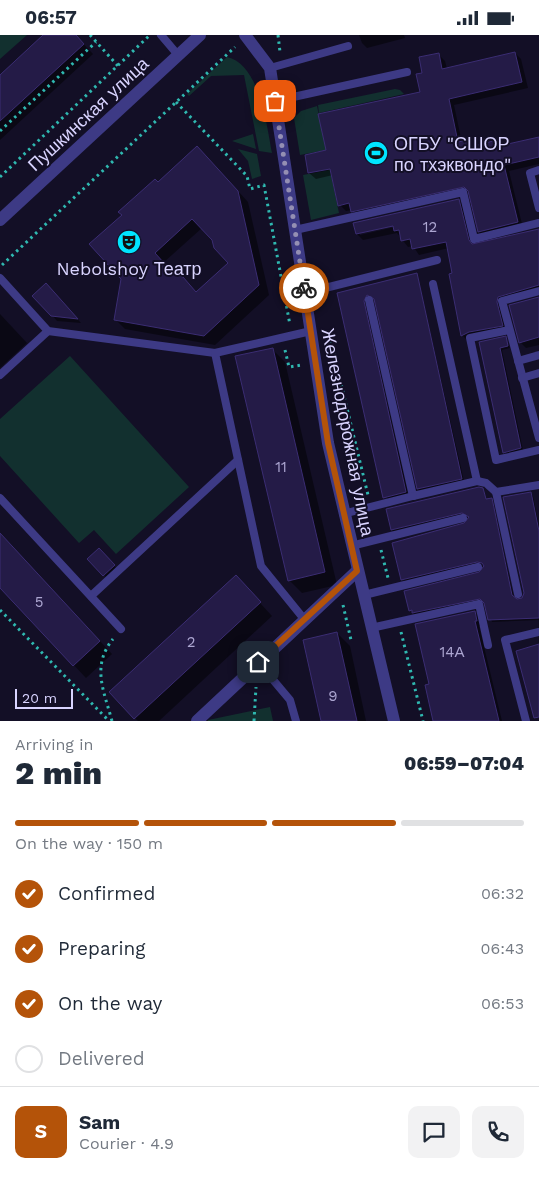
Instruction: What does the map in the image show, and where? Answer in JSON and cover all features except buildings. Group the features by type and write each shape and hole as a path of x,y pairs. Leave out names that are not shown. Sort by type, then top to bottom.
{"street":[{"name":"Пушкинская улица","path":"0,220 200,35"},
{"name":"Железнодорожная улица","path":"246,36 276,67 275,101 328,443 343,513 394,721"},
{"path":"197,721 357,571"}],"lane":[{"path":"161,35 178,55"},
{"path":"276,67 348,47"},
{"path":"275,101 407,71"},
{"path":"539,170 530,173 539,208"},
{"path":"295,229 463,192 474,239 539,223"},
{"path":"305,293 437,260"},
{"path":"0,278 48,331 214,353 311,331"},
{"path":"433,284 477,481"},
{"path":"539,291 502,301 539,438"},
{"path":"369,300 413,496"},
{"path":"509,330 470,338 496,460 539,450"},
{"path":"0,375 48,331"},
{"path":"214,353 261,566 304,619"},
{"path":"518,361 539,355"},
{"path":"522,377 539,373"},
{"path":"91,596 238,461"},
{"path":"343,513 477,481 486,483 496,492 518,594"},
{"path":"496,492 539,485"},
{"path":"0,497 121,629"},
{"path":"351,546 463,518"},
{"path":"364,595 478,567"},
{"path":"371,628 479,604 488,645"},
{"path":"526,721 505,640 539,632"},
{"path":"258,662 290,700 296,721"}],"path":[{"path":"90,35 118,66"},
{"path":"0,177 150,35"},
{"path":"276,67 278,35"},
{"path":"0,267 246,36"},
{"path":"0,131 96,43"},
{"path":"176,103 247,176 250,189 264,185 292,335"},
{"path":"328,332 370,507"},
{"path":"282,337 289,367 316,362"},
{"path":"378,539 390,589"},
{"path":"339,587 351,640"},
{"path":"0,610 110,721"},
{"path":"399,621 423,721"},
{"path":"110,721 99,670 106,647 121,629"},
{"path":"254,721 258,662"}],"green space":[{"path":"0,35 27,35 0,59"},
{"path":"227,57 238,62 247,71 254,84 264,113 272,153 259,151 244,75 211,76 189,96 187,94"},
{"path":"395,89 400,90 404,94 319,113 318,105"},
{"path":"317,106 326,150 300,155 294,118 301,111"},
{"path":"253,134 256,149 232,141"},
{"path":"238,149 257,154 261,176 252,179 248,161"},
{"path":"330,170 339,213 311,220 303,175"},
{"path":"70,356 189,487 116,554 94,530 79,543 0,456 0,419"},
{"path":"270,707 273,721 208,721 208,720"}],"way so far":[{"path":"275,101 304,288"}],"place":[{"name":"ОГБУ \"СШОР по тхэквондо\"","path":"376,153"},
{"name":"Nebolshoy Театр","path":"129,242"}],"route":[{"path":"258,662 357,571 328,443 304,288"}]}
